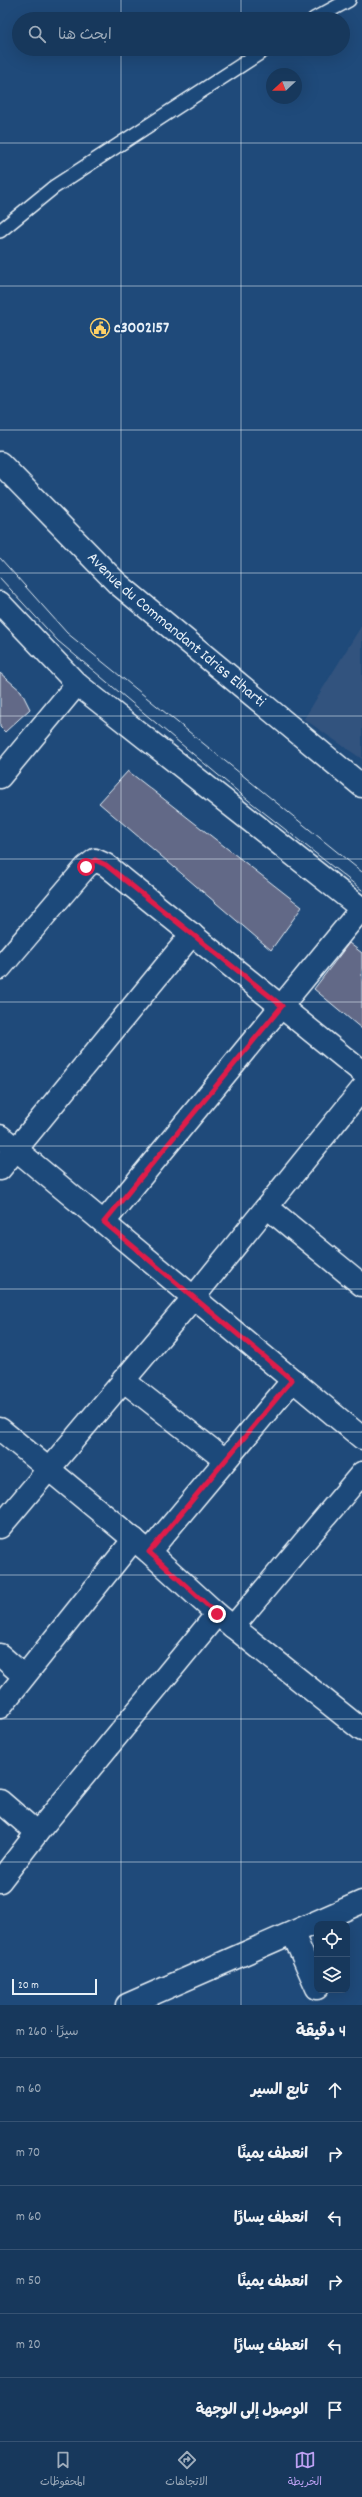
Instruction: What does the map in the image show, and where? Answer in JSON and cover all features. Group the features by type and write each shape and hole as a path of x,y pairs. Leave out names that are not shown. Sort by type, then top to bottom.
{"street":[{"name":"Avenue du Commandant Idriss Elharti","path":"0,463 116,583 362,786"},
{"path":"0,603 77,684 362,909 104,1222"},
{"path":"0,777 77,684"},
{"path":"0,968 86,867 95,860 106,865 362,1072"},
{"path":"0,1169 192,934"},
{"path":"0,1527 194,1297 362,1089"},
{"path":"0,1136 362,1438"},
{"path":"267,1207 362,1285"},
{"path":"124,1380 225,1460"},
{"path":"0,1707 24,1676 141,1546 225,1460 292,1380"},
{"path":"0,1429 141,1546 225,1621 362,1730"},
{"path":"0,1880 37,1833 225,1621 362,1473"},
{"path":"0,1655 24,1676"},
{"path":"0,1801 37,1833"},
{"path":"127,2005 293,1934 362,1902"},
{"path":"293,1934 314,1982"},
{"path":"319,1993 324,2005"}],"lane":[{"path":"327,12 349,0"},
{"path":"0,231 54,187 255,56"}],"shaded area":[{"path":"362,625 362,759 304,719"}],"building":[{"path":"0,673 21,691 30,709 5,732 0,727"},
{"path":"128,771 302,907 271,950 99,803"},
{"path":"349,943 362,953 362,1029 314,989"}],"tram line":[{"path":"0,558 67,633 362,872"},
{"path":"0,578 58,641 248,800 362,890"}],"place":[{"name":"c3002157","path":"100,328"}],"route":[{"path":"86,867 95,860 106,865 282,1006 104,1222 292,1380 149,1552 217,1614"}]}
